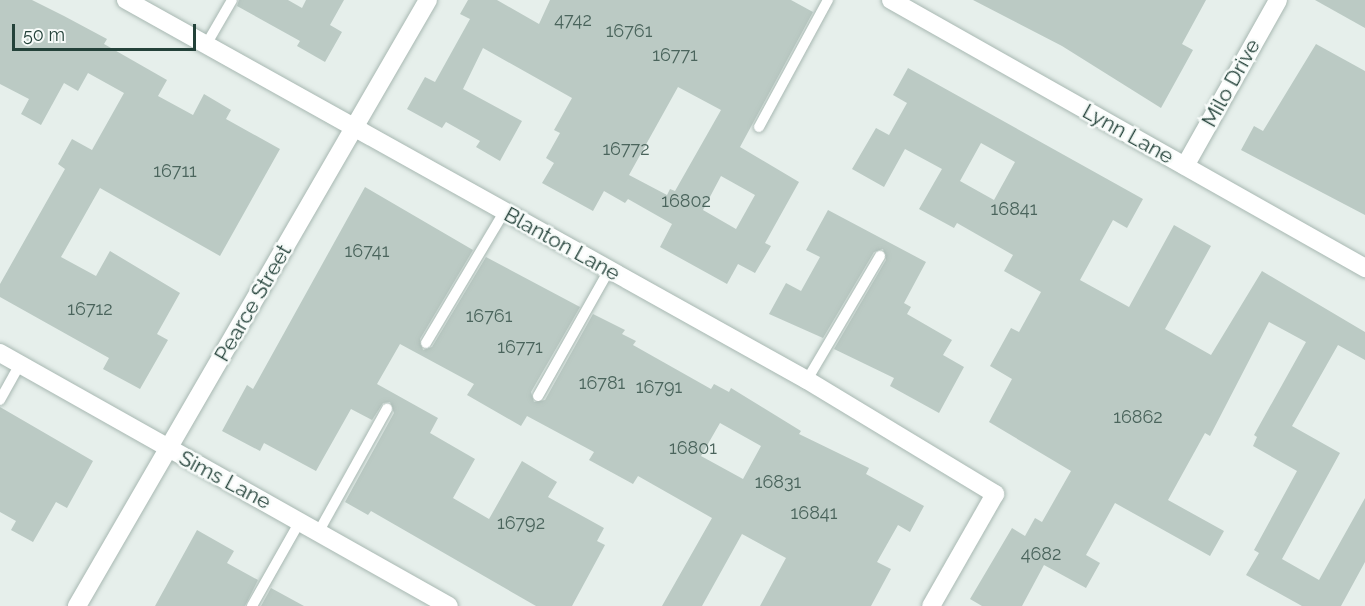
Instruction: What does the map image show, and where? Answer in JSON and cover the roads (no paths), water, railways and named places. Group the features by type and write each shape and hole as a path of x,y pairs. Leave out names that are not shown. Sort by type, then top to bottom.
{"street":[{"name":"Blanton Lane","path":"126,0 807,380 995,494 931,606"},
{"name":"Pearce Street","path":"77,606 428,0"},
{"name":"Lynn Lane","path":"891,0 1365,268"},
{"name":"Milo Drive","path":"1185,166 1278,0"},
{"name":"Sims Lane","path":"0,352 449,606"}],"lane":[{"path":"206,45 232,0"},
{"path":"759,127 828,0"},
{"path":"426,343 504,212"},
{"path":"807,380 880,256"},
{"path":"538,396 609,270"},
{"path":"0,400 20,364"},
{"path":"319,531 387,410"},
{"path":"252,606 300,521"}]}
